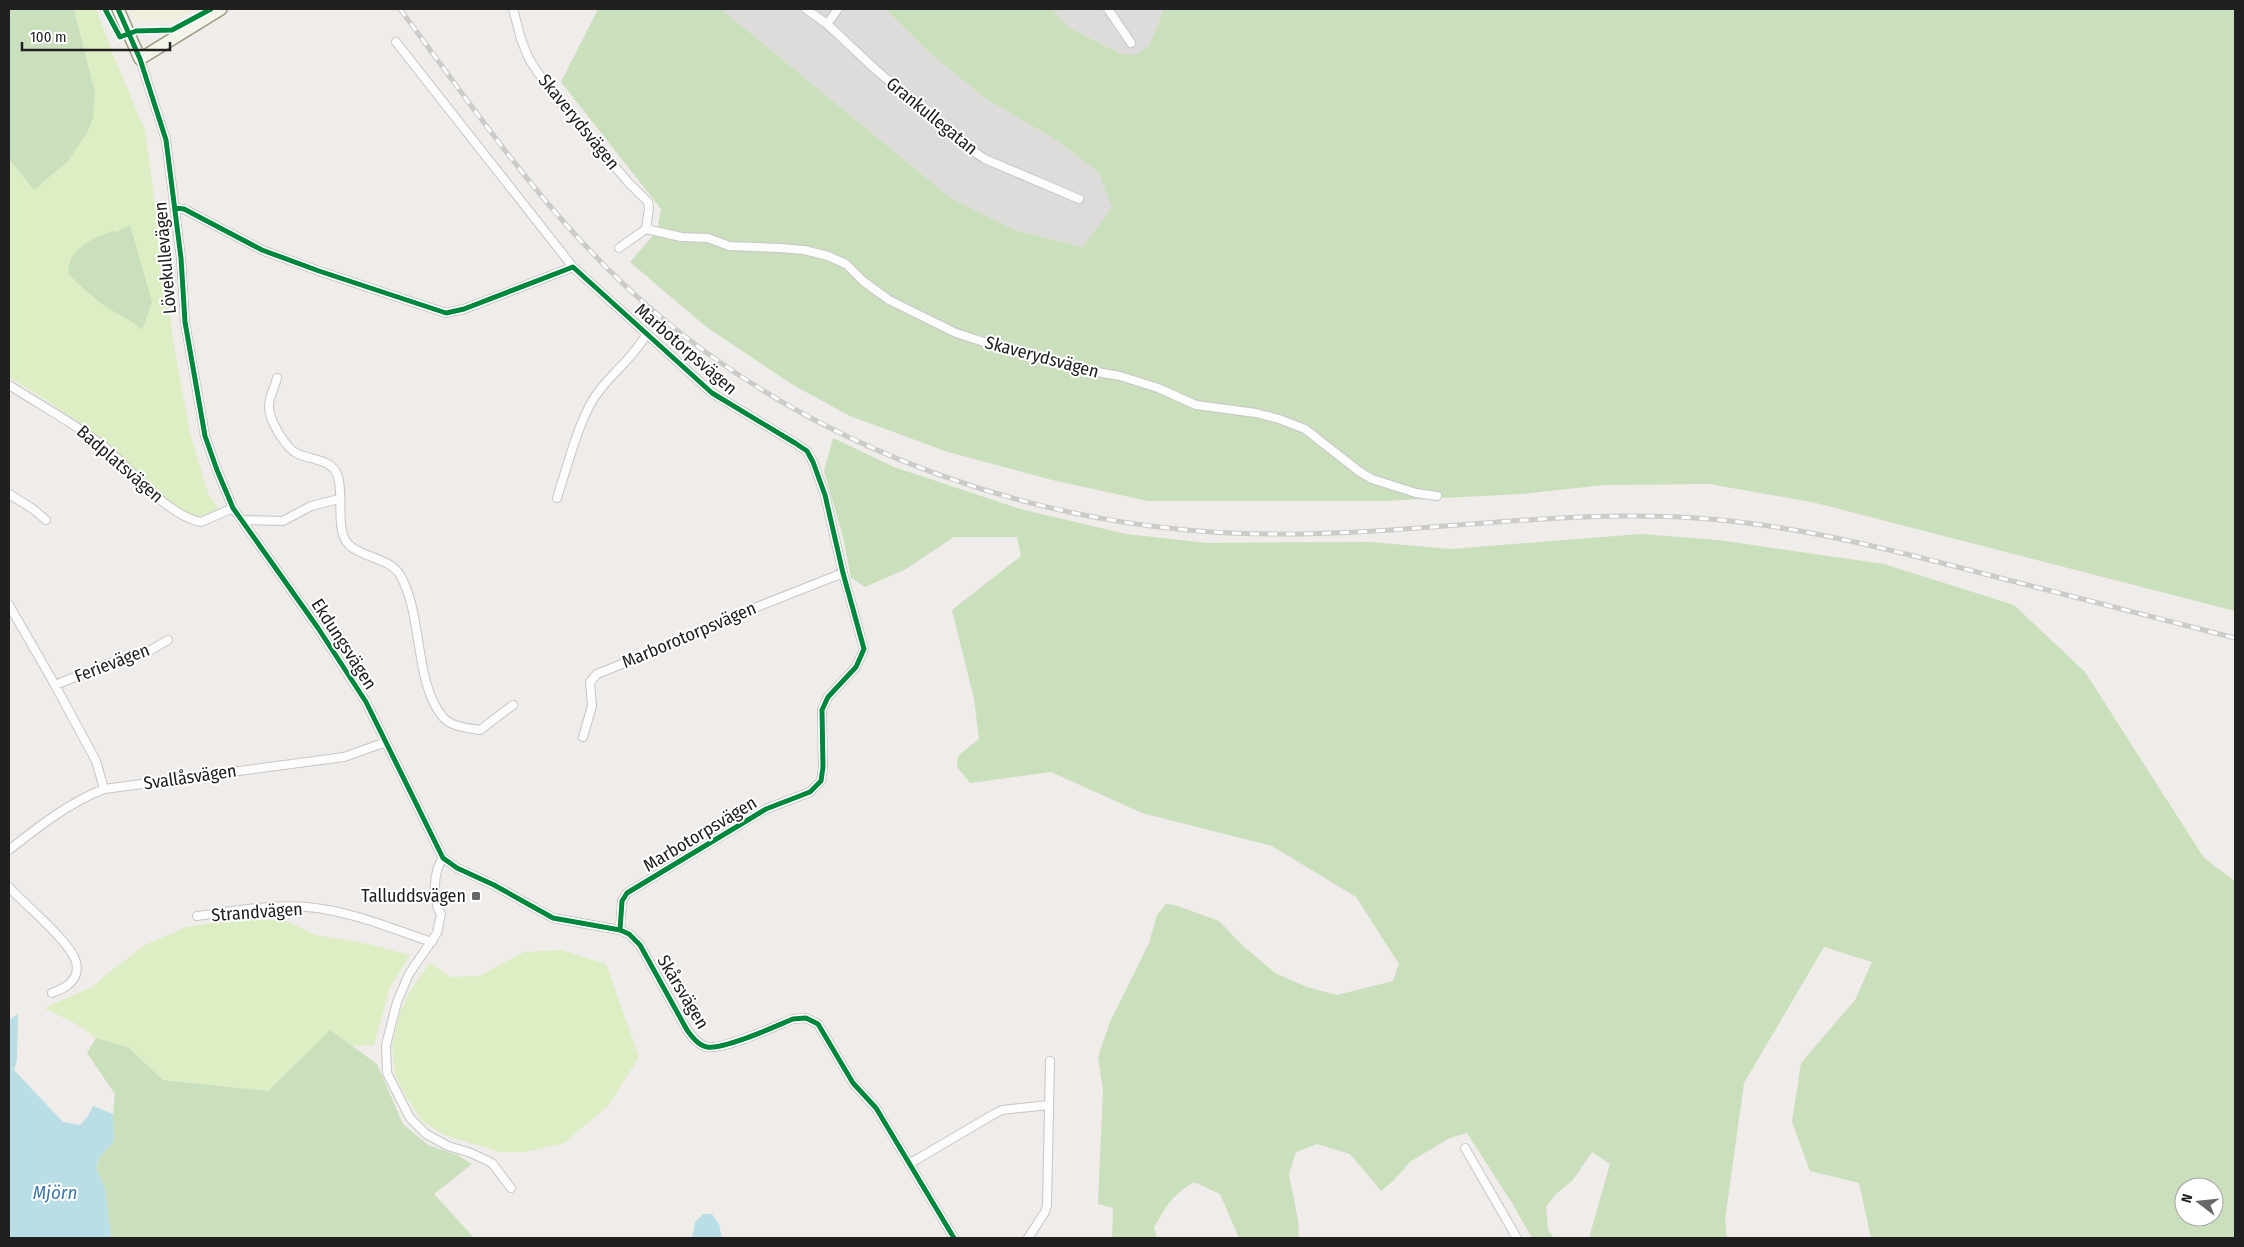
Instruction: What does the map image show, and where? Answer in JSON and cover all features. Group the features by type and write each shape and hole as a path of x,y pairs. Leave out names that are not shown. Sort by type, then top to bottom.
{"street":[{"name":"Lövekullevägen","path":"118,9 140,59 166,140 181,258 185,322 200,413 205,436 233,508"},
{"path":"140,59 221,9"},
{"name":"Skaverydsvägen","path":"513,9 521,39 529,58 549,90 628,182 648,202 646,229 681,238 708,238 729,246 804,250 828,256 846,264 863,282 889,300 956,333 1034,358 1051,359 1086,370 1120,376 1158,388 1196,405 1256,413 1279,419 1305,429 1360,472 1372,478 1416,493 1437,496"},
{"name":"Grankullegatan","path":"806,9 827,24 964,145 985,159 1079,199"},
{"path":"827,24 838,9"},
{"path":"1108,9 1130,43"},
{"name":"Marbotorpsvägen","path":"396,42 573,267 646,335 712,392 807,452 825,494 843,573 864,649 856,667 828,697 822,710 823,767 821,781 817,788 766,809 628,893 622,901 620,930"},
{"path":"175,208 184,209 262,250 446,313 464,309 573,267"},
{"path":"619,248 646,229"},
{"name":"Marbotorpsvägen","path":"557,498 573,447 591,403 599,391 636,353 646,335"},
{"path":"277,378 268,406 271,417 284,441 296,454 325,462 333,468 338,476 343,530 347,544 363,555 389,565 399,573 407,588 428,689 442,717 458,726 480,730 513,705"},
{"name":"Badplatsvägen","path":"9,384 66,418 104,446 180,515 201,522 233,508"},
{"path":"9,494 33,508 46,520"},
{"path":"243,520 283,521 311,506 339,499"},
{"name":"Ekdungsvägen","path":"233,508 318,628 361,694 443,858"},
{"name":"Marborotorpsvägen","path":"583,737 592,706 590,682 597,674 729,618 843,573"},
{"name":"Ferievägen","path":"9,605 96,762 104,789"},
{"name":"Ferievägen","path":"55,685 113,662 144,654 168,640"},
{"name":"Svallåsvägen","path":"9,850 32,832 88,795 104,789 344,756 386,742"},
{"path":"443,858 438,866 436,882 438,909 441,914 432,942 409,974 397,1002 386,1045 387,1073 410,1118 426,1134 448,1146 471,1153 492,1163 511,1188"},
{"name":"Skårsvägen","path":"443,858 457,868 494,885 553,918 620,930 629,934 640,945 687,1030 695,1041 707,1047 726,1045 793,1018 806,1018 818,1024 853,1083 876,1108 954,1238"},
{"path":"9,887 50,928 74,958 76,970 72,981 52,993"},
{"name":"Strandvägen","path":"197,916 246,910 306,907 361,917 432,942"},
{"path":"1028,1238 1045,1212 1047,1205 1050,1061"},
{"path":"909,1164 1002,1110 1049,1105"},
{"path":"1465,1148 1517,1238"}],"shaded area":[{"path":"721,9 887,9 933,56 986,99 1058,141 1099,173 1113,208 1082,247 1015,230 952,199"},
{"path":"1052,9 1164,9 1149,46 1136,56 1121,54 1068,27"}],"green space":[{"path":"9,9 74,9 95,92 93,118 87,133 68,161 34,190 9,159"},
{"path":"74,9 96,9 145,130 174,345 190,433 208,493 218,508 205,516 193,516 171,503 97,436 9,377 9,159 34,190 95,92"},
{"path":"129,9 196,9 175,20 135,20"},
{"path":"598,9 721,9 952,199 1015,230 1082,247 1112,208 1099,173 1058,141 986,99 933,56 887,9 1052,9 1068,27 1121,54 1135,55 1149,46 1164,9 2235,9 2235,611 1812,502 1709,484 1605,485 1522,494 1383,501 1148,501 1052,480 948,452 850,416 793,385 705,326 630,262 657,231 661,209 561,82"},
{"path":"130,225 152,302 142,330 102,304 69,275 71,259 81,247 96,238 113,231 116,232"},
{"path":"833,438 894,467 1020,509 1126,534 1208,543 1370,542 1451,549 1641,534 1718,540 1884,564 2014,605 2085,672 2204,858 2235,881 2235,1238 1871,1238 1859,1183 1810,1171 1792,1122 1801,1063 1855,1000 1872,962 1824,947 1744,1083 1725,1220 1727,1238 1589,1238 1610,1164 1592,1152 1573,1180 1556,1194 1546,1207 1548,1230 1554,1238 1532,1238 1467,1133 1450,1138 1411,1161 1381,1191 1350,1154 1317,1144 1296,1152 1289,1174 1298,1220 1299,1238 1239,1238 1220,1194 1194,1182 1175,1196 1166,1207 1154,1228 1157,1238 1112,1238 1113,1208 1098,1204 1103,1090 1098,1057 1110,1022 1149,943 1157,915 1166,904 1175,905 1219,921 1243,946 1275,973 1307,987 1337,995 1393,981 1399,964 1356,897 1272,846 1142,813 1051,772 970,783 957,767 958,756 979,739 974,699 952,610 1021,556 1017,537 954,537 906,569 865,587 851,578 843,537 824,471"},
{"path":"236,919 284,920 315,935 368,944 410,955 390,987 374,1045 352,1046 330,1030 268,1091 163,1080 128,1047 96,1038 78,1025 44,1008 94,986 145,945 186,927"},
{"path":"561,950 606,964 639,1057 608,1106 564,1143 526,1152 500,1152 444,1135 421,1120 404,1093 395,1074 392,1047 400,1011 412,988 430,963 450,977 479,976 524,952"},
{"path":"330,1030 377,1064 403,1124 428,1145 457,1155 472,1164 434,1194 474,1238 111,1238 105,1188 96,1169 99,1157 114,1141 113,1114 115,1094 87,1053 96,1038 128,1047 163,1080 268,1091"}],"water":[{"name":"Mjörn","path":"18,1014 17,1060 14,1070 63,1122 80,1125 88,1116 93,1106 113,1114 114,1141 99,1157 96,1168 105,1188 111,1238 9,1238 9,1020"},
{"path":"703,1214 712,1214 719,1224 722,1238 692,1238 695,1222"}],"railway":[{"path":"400,9 484,124 543,198 607,268 642,301 710,355 783,402 861,442 942,476 1025,501 1111,520 1197,531 1284,534 1335,533 1541,519 1644,516 1731,521 1802,531 1872,546 2235,638"}],"cycle path":[{"path":"105,9 120,37 136,31 172,30 211,9"},
{"path":"118,9 140,59 166,140 181,258 185,322 205,436 217,470 233,508 318,628 366,702 443,858 457,868 494,885 553,918 620,930 629,934 640,945 687,1030 704,1046 715,1047 725,1045 793,1019 806,1018 818,1024 853,1083 876,1108 954,1238"},
{"path":"175,208 184,209 262,250 446,313 464,309 573,267 712,393 807,451 825,495 843,573 864,649 856,667 828,697 822,710 823,767 821,781 810,792 766,809 627,893 622,901 620,930"}],"place":[{"name":"Talluddsvägen","path":"476,896"}]}
